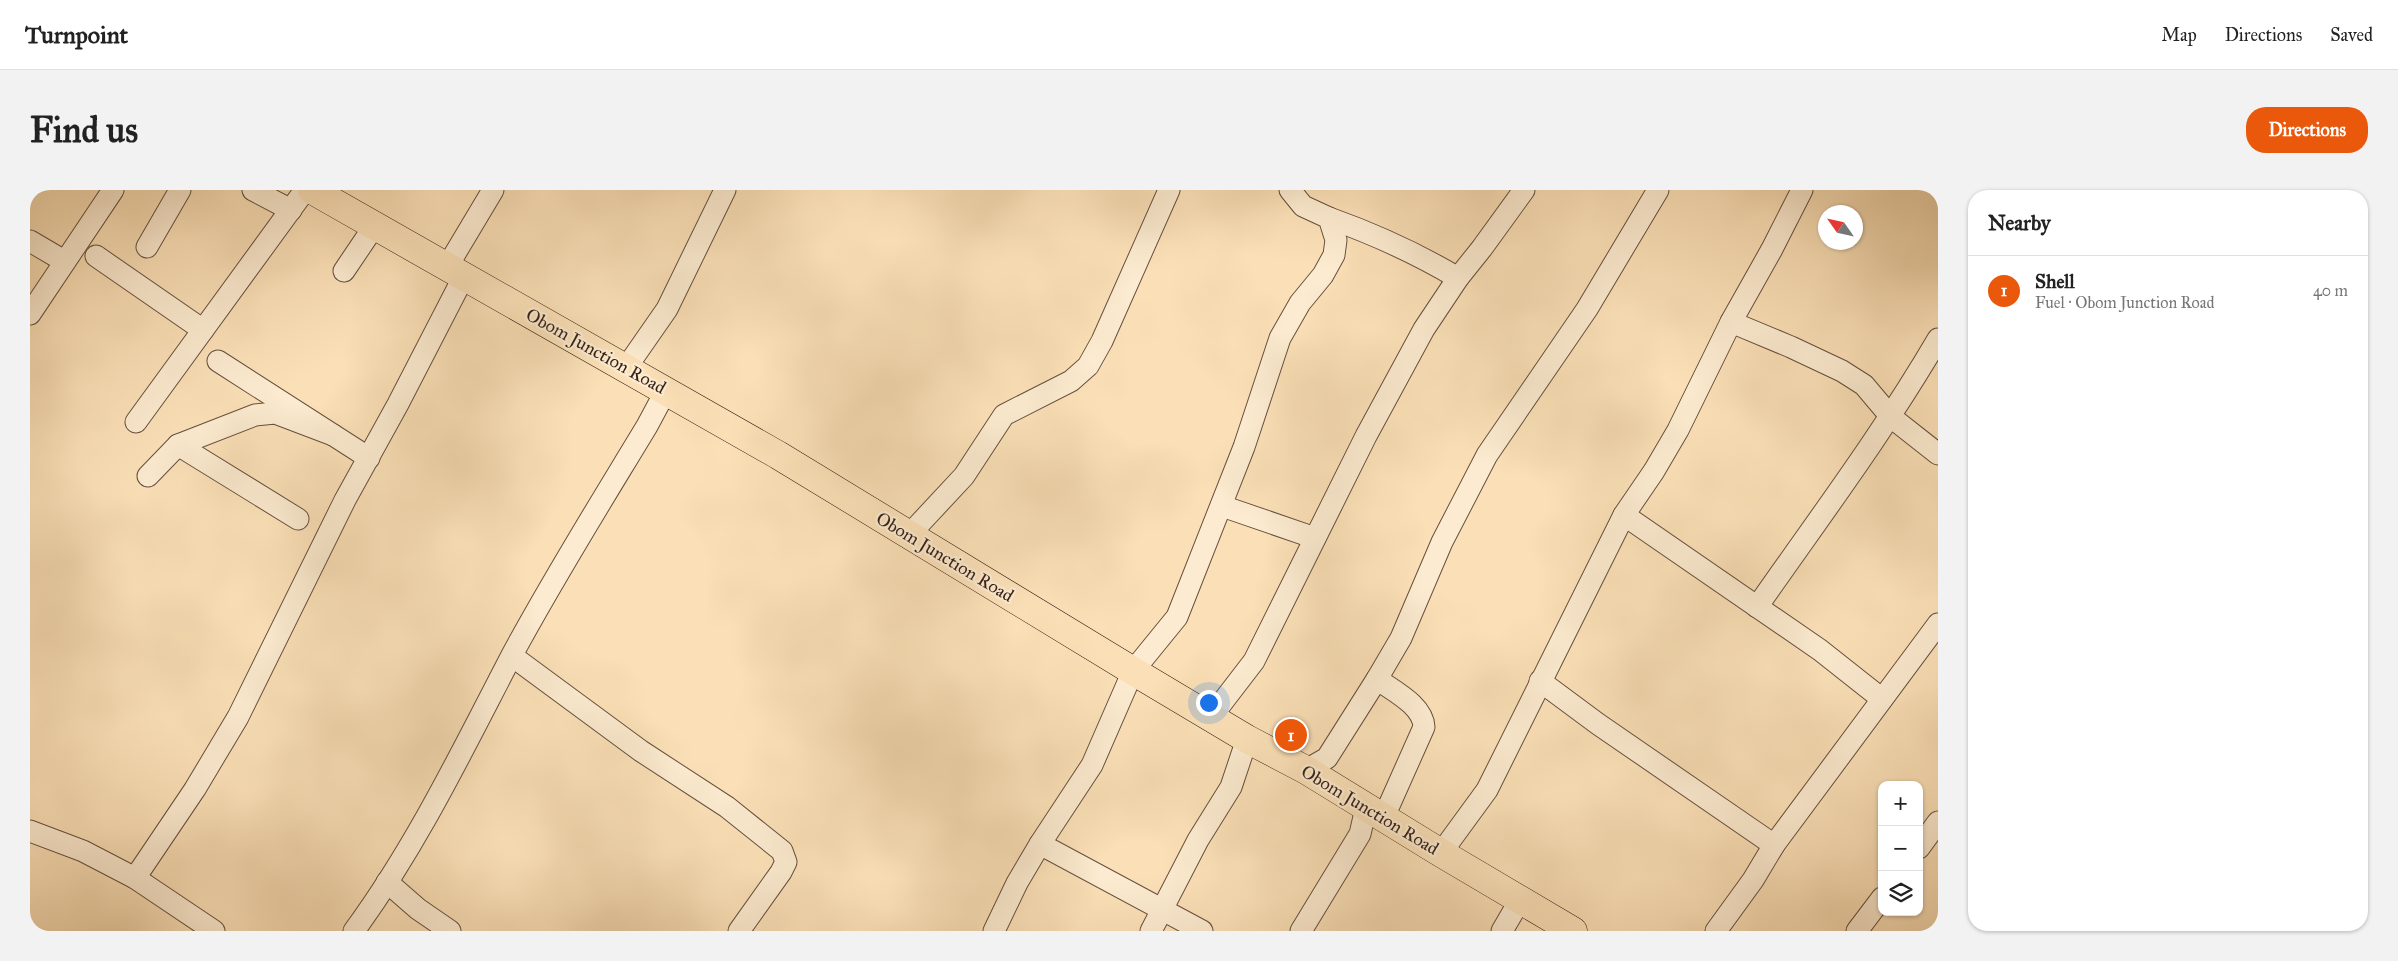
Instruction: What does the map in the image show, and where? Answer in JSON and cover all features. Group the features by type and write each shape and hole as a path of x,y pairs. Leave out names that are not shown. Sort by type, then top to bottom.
{"main road":[{"name":"Obom Junction Road","path":"312,190 659,385 1133,672 1247,739 1306,770 1573,931"}],"street":[{"path":"30,314 113,190"},
{"path":"147,247 180,190"},
{"path":"253,190 291,210"},
{"path":"136,422 305,190"},
{"path":"135,878 195,789 238,717 345,500 369,458 493,190"},
{"path":"626,368 668,309 725,190"},
{"path":"909,535 964,476 1004,415 1071,381 1088,366 1102,341 1169,190"},
{"path":"1290,190 1302,206 1379,236 1426,259 1458,278"},
{"path":"1211,717 1254,661 1315,538 1424,329 1458,278 1524,190"},
{"path":"1306,770 1328,758 1377,679 1401,638 1442,542 1487,455 1587,309 1658,190"},
{"path":"1441,853 1487,790 1624,515 1654,471 1678,430 1731,322 1772,249 1802,190"},
{"path":"994,931 1017,883 1040,844 1092,765 1133,672 1177,616 1222,506 1280,338 1300,303 1323,275 1334,255 1336,240 1329,218"},
{"path":"344,271 375,225"},
{"path":"30,241 64,261"},
{"path":"96,256 203,330"},
{"path":"1731,322 1842,371 1864,385 1891,417 1938,454"},
{"path":"1757,607 1891,417 1938,339"},
{"path":"218,360 369,458"},
{"path":"354,931 387,882 465,748 512,656 662,398 659,385"},
{"path":"148,476 178,445 263,413 274,414 333,435"},
{"path":"178,445 298,519"},
{"path":"1222,506 1315,538"},
{"path":"1624,515 1820,650 1882,699"},
{"path":"1716,931 1753,880 1774,845 1938,624"},
{"path":"512,656 641,751 727,807 782,851 786,862 781,872 739,931"},
{"path":"1301,931 1360,834 1375,813 1424,727 1424,718 1417,709 1377,679"},
{"path":"1540,681 1598,724 1774,845"},
{"path":"1151,931 1198,840 1231,788 1247,739"},
{"path":"1923,843 1938,822"},
{"path":"30,831 83,851 135,878 214,931"},
{"path":"1040,844 1202,931"},
{"path":"387,882 418,909 450,931"},
{"path":"1502,931 1520,900"},
{"path":"1857,931 1878,903"}],"place":[{"name":"Shell","path":"1291,735"}]}
